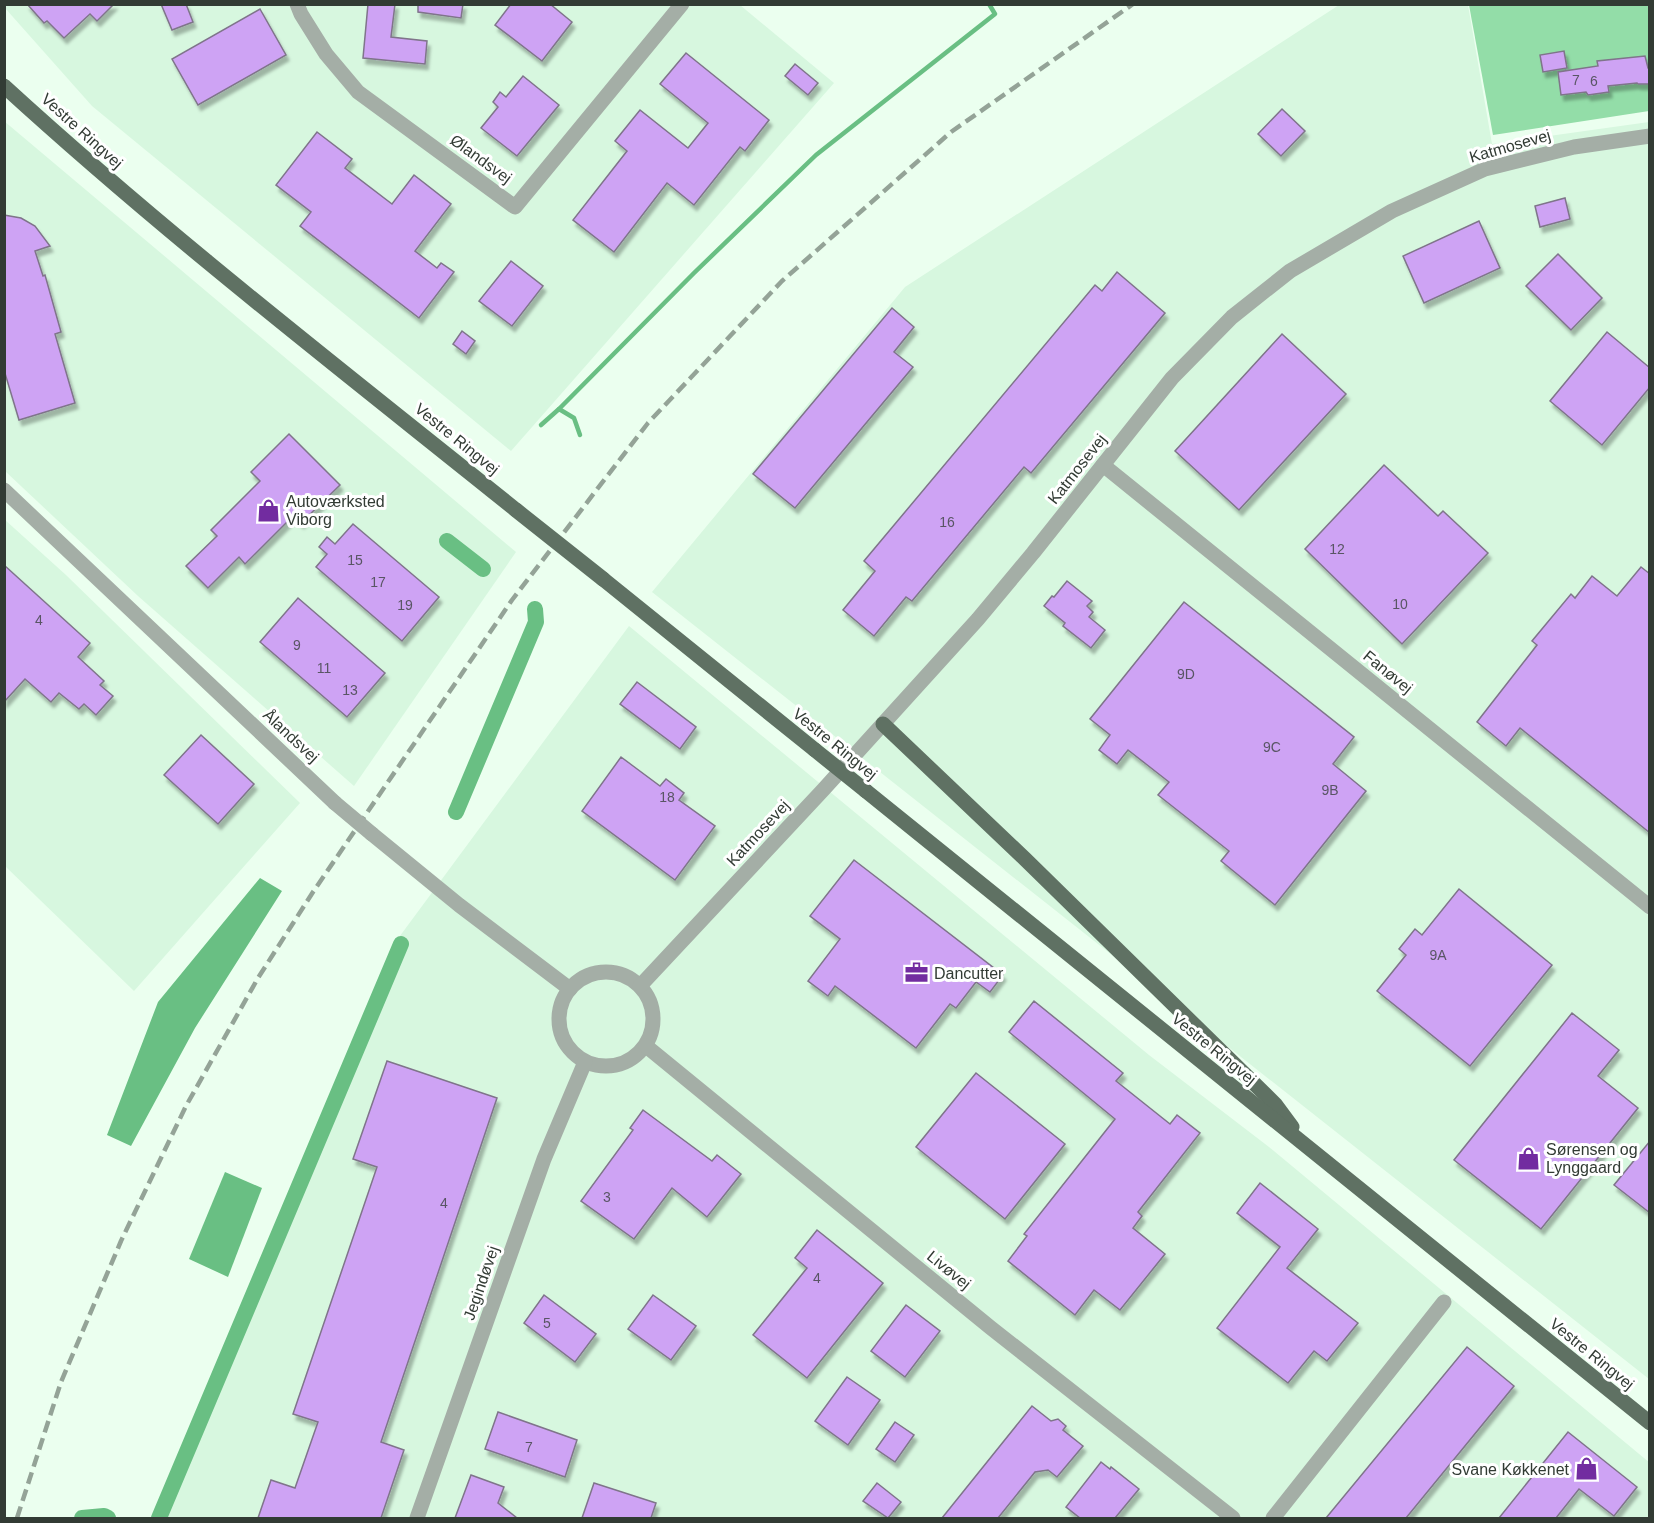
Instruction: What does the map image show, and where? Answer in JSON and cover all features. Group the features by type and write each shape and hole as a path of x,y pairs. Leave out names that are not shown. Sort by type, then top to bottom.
{"main road":[{"name":"Vestre Ringvej","path":"4,86 83,158 235,285 1650,1423"},
{"path":"883,724 1275,1104 1304,1144"}],"street":[{"name":"Ølandsvej","path":"297,4 326,54 358,92 515,207 682,4"},
{"name":"Katmosevej","path":"640,986 978,619 1173,378 1232,317 1290,271 1392,211 1485,169 1574,147 1650,136"},
{"name":"Fanøvej","path":"1103,465 1650,907"},
{"name":"Ålandsvej","path":"4,490 335,803 459,905 570,989"},
{"path":"612,972 627,977 640,986 649,999 654,1015 652,1031 646,1046 637,1056 612,1067 585,1062 573,1053 560,1029 559,1015 570,989 582,978 597,973 612,972"},
{"name":"Livøvej","path":"646,1046 991,1328 1233,1518"},
{"name":"Jegindøvej","path":"417,1518 544,1159 585,1062"},
{"path":"1273,1518 1444,1302"}],"shaded area":[{"path":"4,5 740,5 834,83 511,451 92,106"},
{"path":"1339,5 1468,5 1492,144 1649,122 1649,1379 652,592 905,287"},
{"path":"1469,5 1649,5 1649,111 1493,135"},
{"path":"4,121 516,552 354,786 138,596 5,471"},
{"path":"4,519 66,575 300,803 134,991 5,866"},
{"path":"629,626 1149,1055 1269,1147 1650,1463 1649,1518 159,1518 394,944"},
{"path":"260,878 282,891 195,1028 131,1146 107,1135 158,1002"},
{"path":"225,1172 262,1188 228,1277 189,1259"}],"building":[{"path":"27,4 114,4 97,21 90,14 64,38 47,21 44,23"},
{"path":"161,4 186,4 193,22 172,30"},
{"path":"368,4 395,4 391,37 427,41 425,64 363,58"},
{"path":"418,4 463,4 461,18 418,12"},
{"path":"511,4 550,4 572,22 542,61 495,25"},
{"path":"260,9 286,55 198,105 172,59"},
{"path":"1564,51 1567,68 1543,72 1540,55"},
{"path":"686,53 769,120 745,151 740,147 694,205 667,183 614,252 573,220 627,151 615,141 640,110 688,148 708,123 660,84"},
{"path":"1645,56 1648,68 1650,68 1650,84 1608,86 1609,92 1588,95 1586,92 1561,95 1558,72 1598,66 1597,61"},
{"path":"795,64 818,83 808,95 785,76"},
{"path":"523,76 559,105 517,156 481,128 498,107 493,102 500,92 506,97"},
{"path":"1282,109 1305,131 1281,156 1258,134"},
{"path":"317,132 352,159 345,168 392,204 414,175 451,204 415,251 437,268 441,263 454,272 419,318 300,226 311,212 276,185"},
{"path":"1565,198 1570,219 1540,227 1535,206"},
{"path":"4,215 21,218 35,226 50,246 35,251 43,276 45,275 61,332 55,334 75,403 19,420 4,370"},
{"path":"1479,221 1500,268 1424,303 1403,256"},
{"path":"1558,254 1602,298 1571,330 1526,286"},
{"path":"511,261 543,286 512,326 479,301"},
{"path":"1117,272 1165,313 1031,473 1024,467 912,601 906,597 874,636 843,610 875,571 864,561 1095,285 1102,291"},
{"path":"892,308 914,327 894,352 913,367 795,508 753,474"},
{"path":"462,331 475,341 466,354 453,344"},
{"path":"1607,332 1650,368 1650,387 1602,445 1550,401"},
{"path":"1282,334 1346,394 1239,510 1175,451"},
{"path":"289,434 340,485 301,523 293,516 245,564 239,557 208,588 186,566 217,536 211,530 260,481 251,472"},
{"path":"1384,465 1438,516 1443,511 1488,553 1402,644 1305,549"},
{"path":"353,524 439,597 402,641 316,567 327,554 319,547 327,537 335,544"},
{"path":"4,565 90,643 78,657 104,681 100,685 113,696 96,715 84,704 79,709 59,693 51,702 25,679 4,702"},
{"path":"1641,567 1650,574 1650,833 1520,728 1506,746 1477,722 1537,645 1532,641 1571,594 1575,598 1592,576 1617,596"},
{"path":"1067,581 1092,601 1087,606 1093,612 1089,617 1105,630 1091,648 1063,626 1065,623 1044,606"},
{"path":"298,598 385,673 347,717 260,642"},
{"path":"1184,602 1354,737 1333,764 1366,791 1275,905 1221,861 1229,851 1158,795 1169,782 1128,750 1117,764 1099,750 1110,735 1090,719"},
{"path":"637,682 696,727 680,749 620,704"},
{"path":"201,735 254,784 218,824 164,775"},
{"path":"621,757 660,786 666,779 684,793 679,800 715,826 675,880 582,811"},
{"path":"854,860 1003,975 990,992 976,982 956,1008 950,1004 916,1048 835,986 828,996 808,981 840,939 810,916"},
{"path":"1459,889 1552,965 1470,1066 1377,991 1406,955 1399,949 1415,929 1422,935"},
{"path":"1034,1001 1123,1073 1116,1081 1170,1124 1177,1115 1200,1133 1138,1212 1142,1216 1133,1228 1165,1254 1120,1310 1094,1290 1075,1315 1008,1261 1027,1236 1024,1234 1115,1119 1009,1032"},
{"path":"1572,1013 1619,1050 1598,1076 1638,1108 1541,1229 1454,1160"},
{"path":"387,1061 497,1098 381,1442 404,1450 381,1518 258,1518 271,1480 295,1488 318,1422 293,1414 377,1167 353,1159"},
{"path":"976,1073 1065,1144 1005,1219 916,1147"},
{"path":"643,1110 712,1161 717,1155 741,1174 707,1217 672,1188 634,1239 581,1201 633,1130 630,1128"},
{"path":"1650,1141 1650,1213 1614,1185"},
{"path":"1260,1183 1318,1229 1287,1268 1358,1323 1327,1361 1314,1351 1288,1383 1217,1328 1280,1247 1237,1213"},
{"path":"817,1230 883,1283 807,1378 753,1335 807,1268 795,1258"},
{"path":"544,1295 596,1334 575,1362 524,1323"},
{"path":"653,1295 696,1326 671,1360 628,1329"},
{"path":"906,1305 940,1331 905,1377 871,1351"},
{"path":"1467,1347 1514,1386 1406,1518 1326,1518"},
{"path":"847,1377 880,1400 848,1445 815,1421"},
{"path":"1032,1406 1051,1421 1058,1419 1066,1426 1063,1430 1083,1446 1057,1477 1048,1470 1035,1472 998,1518 942,1518"},
{"path":"498,1412 577,1440 565,1477 485,1449"},
{"path":"895,1422 914,1435 895,1462 876,1449"},
{"path":"1568,1432 1637,1487 1614,1516 1579,1489 1556,1518 1499,1518"},
{"path":"1101,1462 1139,1489 1115,1518 1080,1518 1066,1507"},
{"path":"471,1475 504,1487 498,1503 517,1518 455,1518"},
{"path":"594,1483 656,1503 651,1518 582,1518"},
{"path":"877,1483 901,1502 888,1518 863,1501"}],"waterway":[{"path":"559,409 694,273 816,155 995,14 989,4"},
{"path":"541,425 559,409 574,418 580,435"},
{"path":"447,541 483,569"},
{"path":"456,812 536,622 535,609"},
{"path":"159,1518 401,944"},
{"path":"82,1518 104,1516 108,1518"}],"railway":[{"path":"17,1518 61,1382 121,1241 186,1106 258,978 313,892 512,600 648,423 782,281 951,132 1133,4"}],"place":[{"name":"Autoværksted Viborg","path":"268,510"},
{"name":"Dancutter","path":"916,973"},
{"name":"Sørensen og Lynggaard","path":"1528,1158"},
{"name":"Svane Køkkenet","path":"1587,1469"}]}
